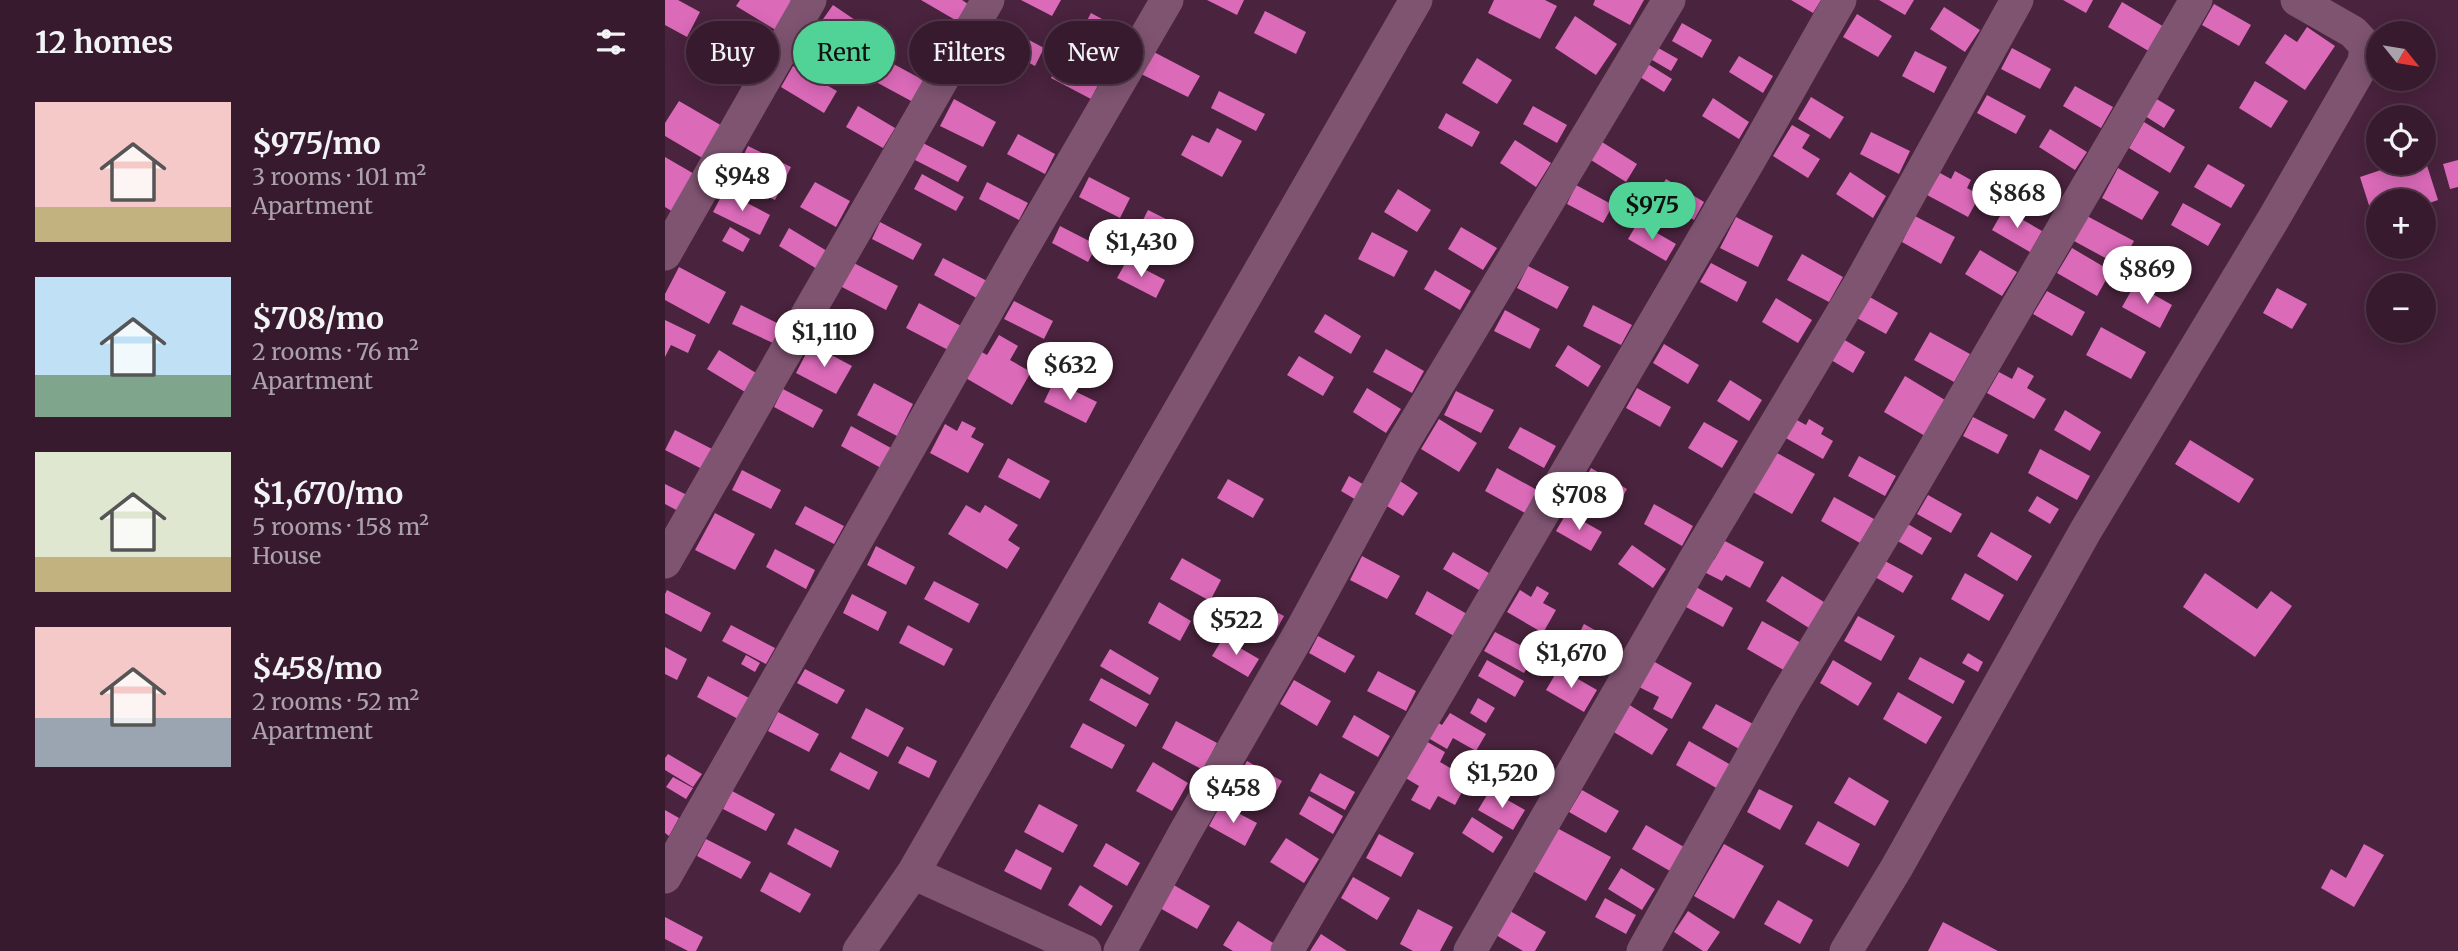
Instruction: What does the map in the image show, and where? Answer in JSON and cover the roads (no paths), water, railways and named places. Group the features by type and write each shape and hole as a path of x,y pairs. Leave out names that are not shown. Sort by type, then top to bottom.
{"street":[{"path":"665,254 810,0"},
{"path":"665,562 988,0"},
{"path":"665,877 1018,256 1167,0"},
{"path":"859,951 913,873 1416,0"},
{"path":"1120,951 1302,629 1403,443 1668,0"},
{"path":"1287,951 1840,0"},
{"path":"1470,951 1694,561 1859,285 2017,0"},
{"path":"1643,951 1786,696 1901,506 2196,0"},
{"path":"1846,951 1897,867 2086,530 2274,218 2364,62 2366,46 2353,32 2297,0"},
{"path":"913,873 1085,951"}]}
